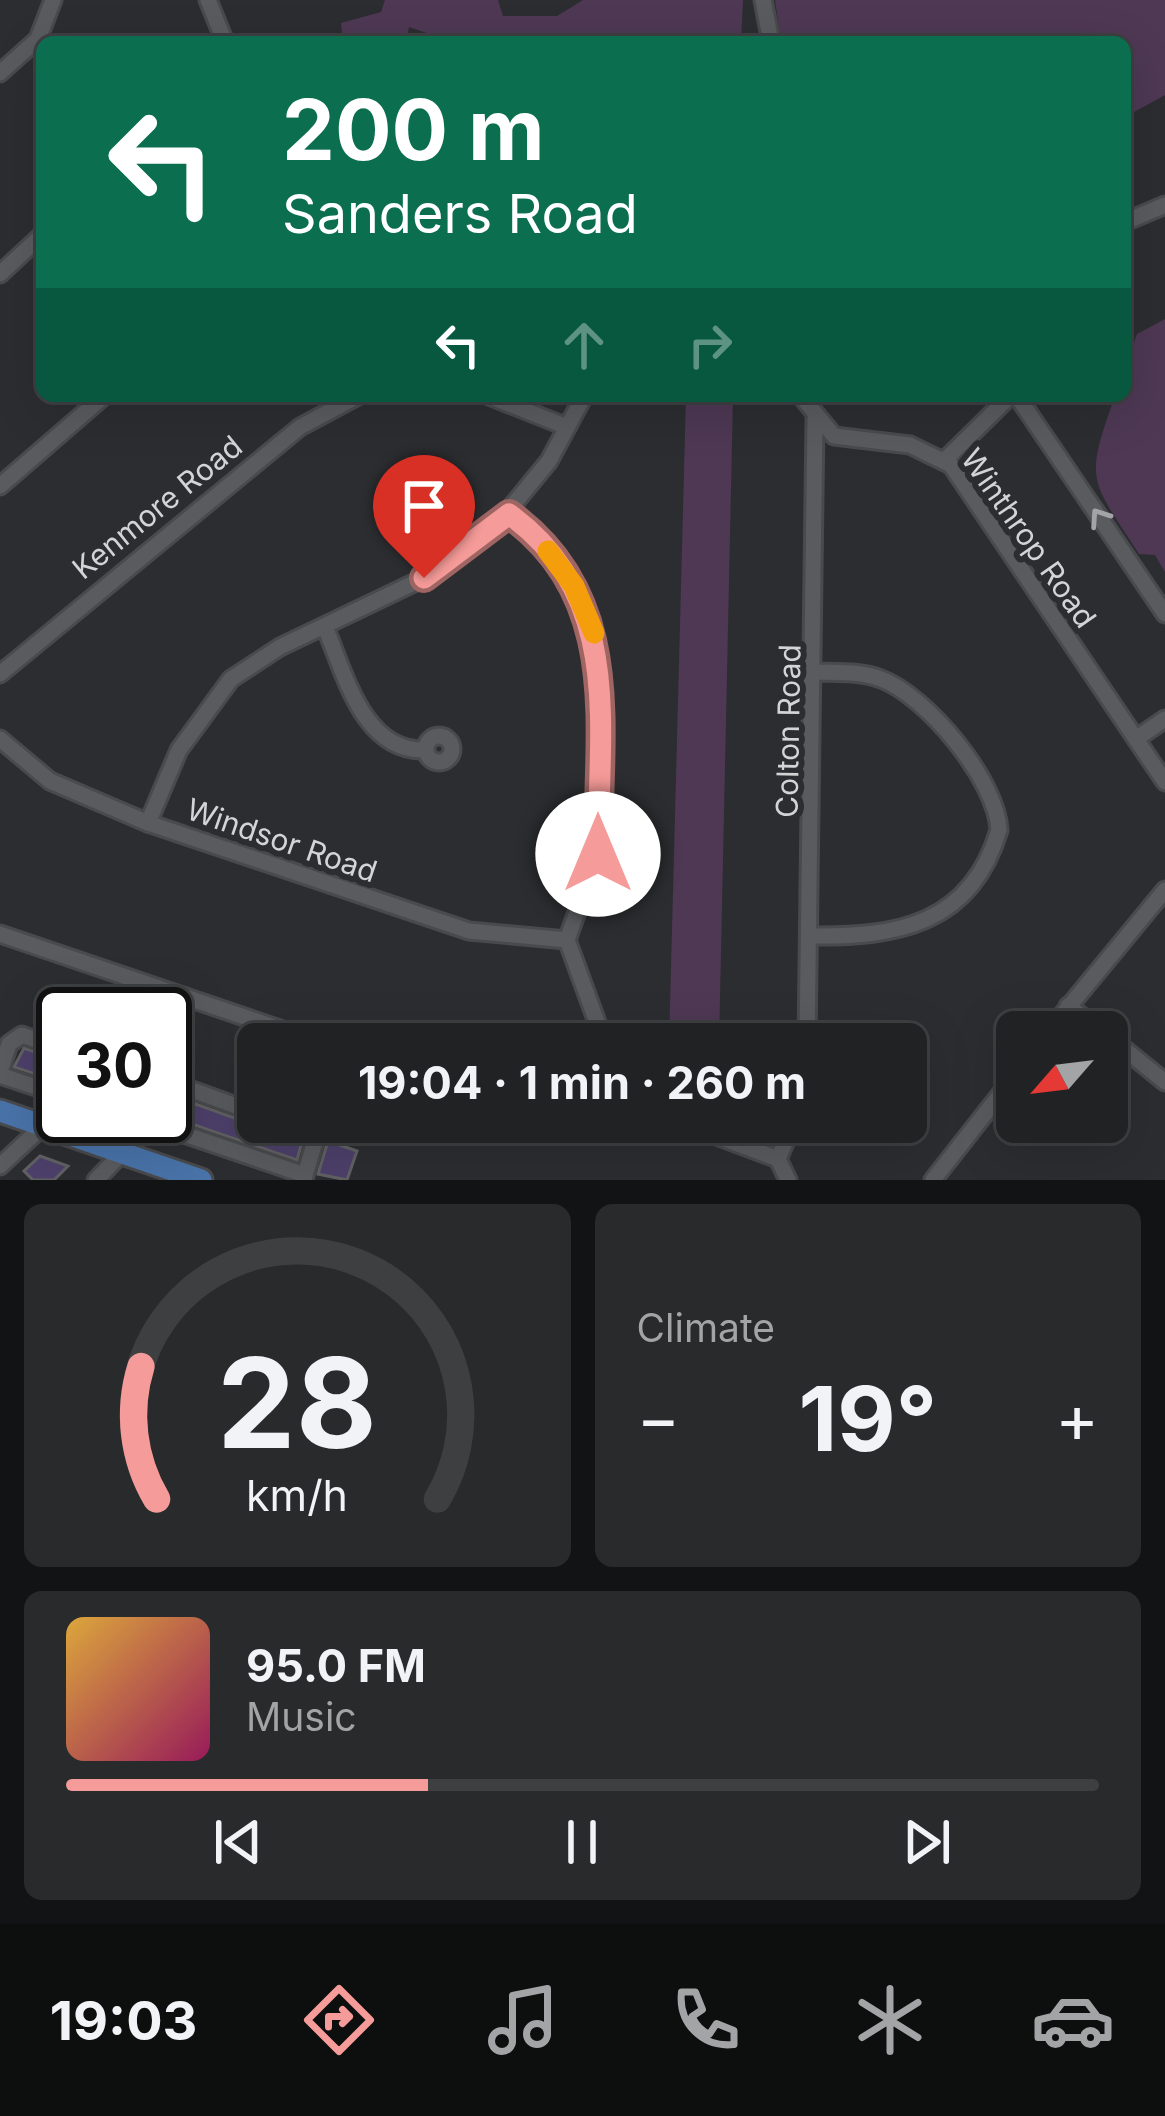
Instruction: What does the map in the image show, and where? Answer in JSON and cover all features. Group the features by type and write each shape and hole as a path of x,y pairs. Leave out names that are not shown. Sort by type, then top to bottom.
{"main road":[{"path":"0,1112 36,1124"},
{"path":"103,1143 187,1177"}],"street":[{"path":"39,36 53,0"},
{"path":"208,0 223,36"},
{"path":"763,0 770,36"},
{"path":"0,73 36,40"},
{"path":"1131,220 1165,205"},
{"path":"0,274 36,241"},
{"path":"0,486 97,402"},
{"name":"Kenmore Road","path":"0,674 300,427 347,402"},
{"path":"504,402 567,427"},
{"path":"148,823 179,750 231,680 280,646 424,578 509,514 581,402"},
{"path":"805,402 815,418"},
{"path":"945,460 1008,402"},
{"path":"1018,402 1165,614"},
{"name":"Winthrop Road","path":"815,418 833,436 910,445 945,460 1165,782"},
{"name":"Colton Road","path":"808,1023 816,672 815,418"},
{"path":"509,514 562,566 591,619 598,655 598,854 567,940 597,1023"},
{"path":"325,627 368,722 385,740 406,750 425,750"},
{"path":"811,936 880,936 903,932 934,915 974,882 999,830 986,785 919,700 867,674 816,672"},
{"path":"1136,739 1165,719"},
{"name":"Windsor Road","path":"0,739 50,782 148,823 469,931 567,940"},
{"path":"1064,1011 1165,890"},
{"path":"0,934 262,1023"},
{"path":"1068,1006 1075,1011"},
{"path":"36,1040 22,1035 9,1044 0,1074 36,1087"},
{"path":"1128,1052 1165,1080"},
{"path":"192,1090 237,1106"},
{"path":"933,1180 953,1171 996,1104"},
{"path":"0,1166 36,1133"},
{"path":"192,1139 304,1178 315,1143"},
{"path":"96,1180 120,1143"},
{"path":"735,1143 778,1159 788,1180"},
{"path":"778,1159 785,1143"}],"shaded area":[{"path":"385,0 498,0 503,16 557,16 583,0 743,0 741,36 435,36 409,27 407,36 342,36 341,23 381,12"},
{"path":"775,0 1165,0 1165,95 1131,114 1131,36 780,36"},
{"path":"1165,319 1165,572 1155,555 1139,554 1097,479 1099,447 1113,402 1131,402 1131,351 1137,334"},
{"path":"686,402 733,402 719,1023 670,1023"}],"building":[{"path":"24,1048 36,1052 36,1074 14,1067"},
{"path":"192,1103 237,1119 237,1140 192,1124"},
{"path":"247,1143 302,1143 297,1160"},
{"path":"327,1143 357,1151 347,1180 318,1174"},
{"path":"40,1156 68,1166 54,1180 33,1180 24,1171"}],"slow traffic":[{"path":"548,551 574,586 594,633"}],"route":[{"path":"424,578 509,514 562,566 591,619 598,655 598,854"}]}
